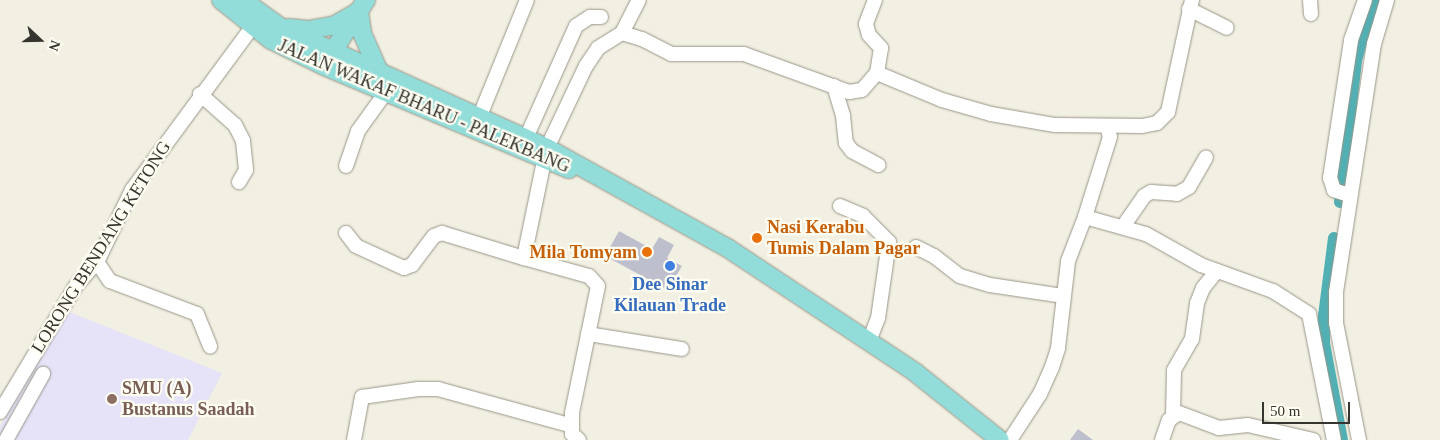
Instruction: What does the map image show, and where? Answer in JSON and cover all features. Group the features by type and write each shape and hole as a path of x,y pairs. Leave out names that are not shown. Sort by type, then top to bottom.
{"main road":[{"name":"JALAN WAKAF BHARU - PALEKBANG","path":"222,0 257,20 280,27 328,59 386,92 546,154 610,182 728,249 916,373 1000,440"},
{"name":"JALAN WAKAF BHARU - PALEKBANG","path":"243,0 271,40 380,74 526,138 546,154"},
{"path":"280,27 308,30 335,25 363,6"},
{"path":"328,59 363,6"},
{"path":"363,6 362,33 380,74"}],"street":[{"path":"479,118 527,0"},
{"path":"524,258 546,154 598,48 622,33 639,0"},
{"path":"622,33 642,38 671,54 744,54 834,86 858,92 877,73 881,48 869,35 866,24 875,0"},
{"path":"1310,0 1311,14"},
{"path":"1343,194 1332,188 1330,178 1351,40 1365,0"},
{"path":"1359,440 1333,322 1343,194 1374,44 1387,0"},
{"path":"877,73 942,100 991,114 1055,125 1150,126 1168,112 1190,5 1227,28"},
{"path":"526,138 576,26 590,17 602,17"},
{"name":"LORONG BENDANG KETONG","path":"0,412 75,287 96,262 132,190 200,94 257,20"},
{"path":"834,86 842,116 846,143 852,151 878,165"},
{"path":"346,166 358,130 386,92"},
{"path":"200,94 235,124 243,141 246,170 240,182"},
{"path":"1010,440 1040,394 1058,348 1068,261 1085,217 1110,138 1108,126"},
{"path":"1124,225 1144,196 1151,192 1177,194 1189,187 1206,158"},
{"path":"840,206 863,216 890,242 878,318 868,342"},
{"path":"1085,217 1124,225 1217,271 1273,291 1309,314 1333,322"},
{"path":"346,233 356,246 404,268 412,265 434,236 442,233 589,276 596,282 598,290 570,425 572,434 578,440"},
{"path":"916,247 934,256 960,276 988,285 1064,296"},
{"path":"96,262 110,281 197,314 210,346"},
{"path":"1162,440 1173,415 1174,370 1192,339 1197,303 1203,288 1217,271"},
{"path":"1309,314 1334,440"},
{"path":"588,334 682,349"},
{"path":"6,440 43,374"},
{"path":"354,440 362,397 418,390 438,389 570,425"},
{"path":"1173,415 1185,415 1219,428 1248,425 1313,440"}],"shaded area":[{"name":"SMU (A) Bustanus Saadah","path":"67,311 222,373 188,440 0,440 0,426"}],"building":[{"path":"619,231 652,249 659,237 674,245 667,258 682,266 668,290 605,256"},
{"path":"1078,429 1093,440 1070,440"}],"waterway":[{"path":"1340,202 1356,61 1365,27 1377,0"},
{"path":"1334,238 1324,316 1324,343 1342,440"}],"place":[{"name":"Nasi Kerabu Tumis Dalam Pagar","path":"757,238"},
{"name":"Mila Tomyam","path":"647,252"},
{"name":"Dee Sinar Kilauan Trade","path":"670,266"},
{"name":"SMU (A) Bustanus Saadah","path":"112,399"}]}
